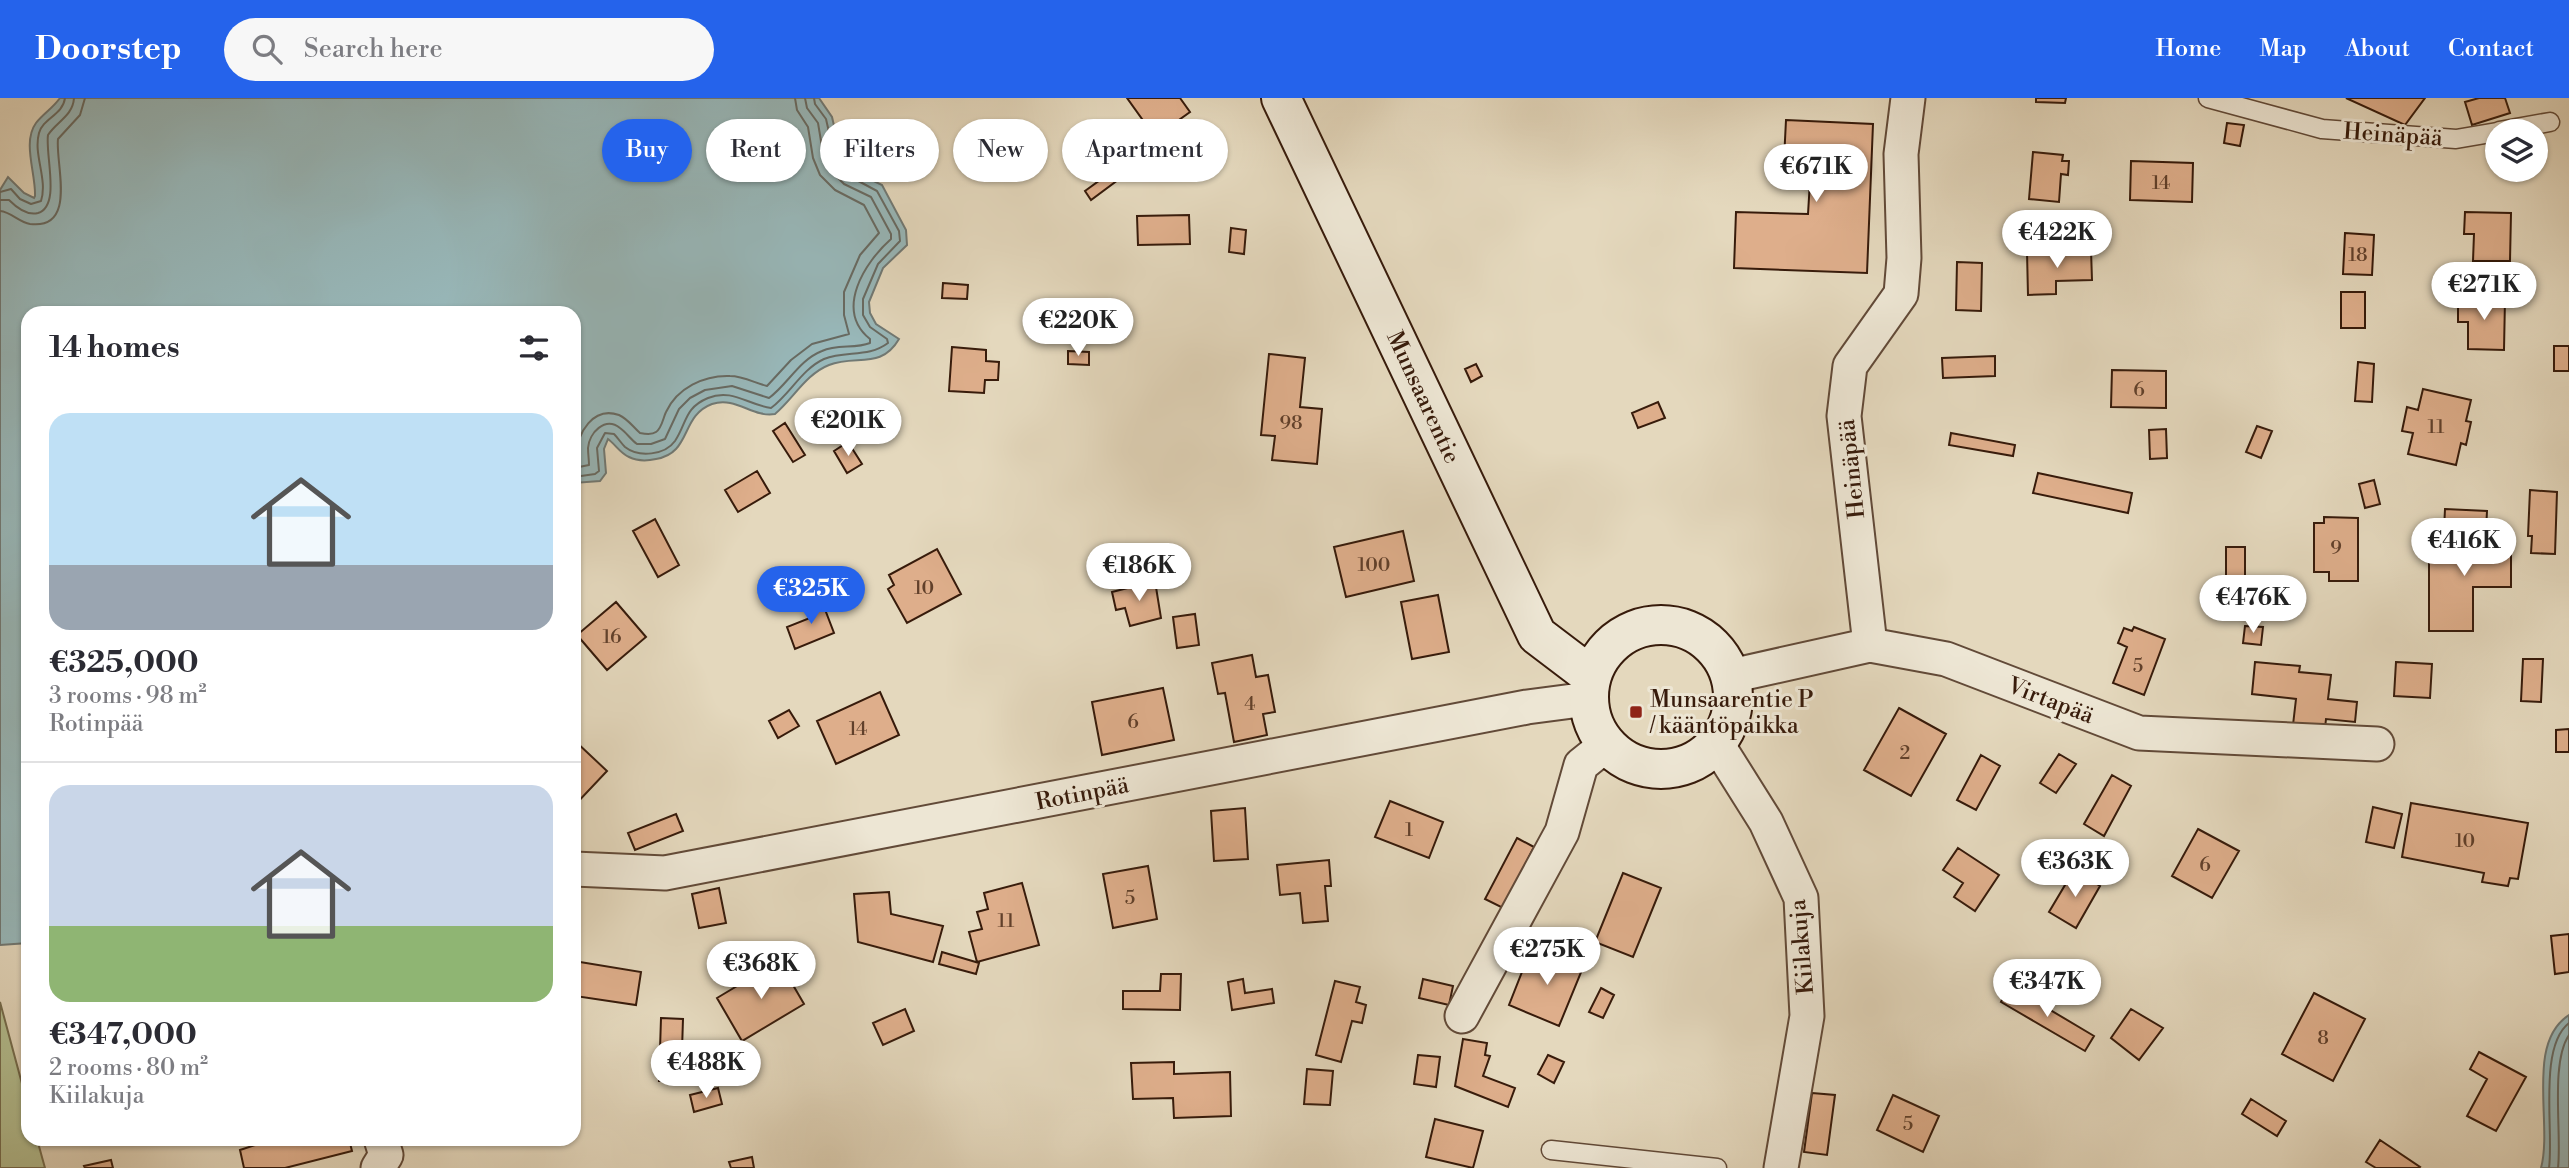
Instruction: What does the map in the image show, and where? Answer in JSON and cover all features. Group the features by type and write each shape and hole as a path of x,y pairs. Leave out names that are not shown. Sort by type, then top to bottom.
{"street":[{"name":"Munsaarentie","path":"1281,98 1537,635 1590,687"},
{"name":"Heinäpää","path":"1870,645 1844,416 1850,366 1901,293 1904,258 1901,154 1908,98"},
{"path":"1661,624 1684,628 1704,638 1721,655 1731,676 1734,700 1729,723 1717,744 1698,760 1674,769 1649,769 1625,761 1606,745 1593,723 1590,687 1602,655 1618,638 1638,628 1661,624"},
{"name":"Virtapää","path":"1731,676 1870,645 1946,659 2139,733 2377,744"},
{"name":"Rotinpää","path":"581,869 665,873 1527,707 1590,687"},
{"name":"Kiilakuja","path":"1717,744 1766,822 1801,898 1807,1016 1781,1168"},
{"path":"1462,1016 1562,832 1581,765 1606,745"},
{"path":"378,1168 386,1155 383,1146"}],"lane":[{"name":"Heinäpää","path":"2208,98 2322,129 2456,139 2485,133"},
{"path":"1551,1150 1717,1168"}],"green space":[{"path":"0,1002 21,1080 21,1146 39,1146 45,1168 0,1168"}],"water":[{"path":"60,98 819,98 832,119 820,119 820,182 876,182 882,185 906,230 907,245 883,268 869,302 870,313 876,324 899,339 884,355 867,360 839,362 821,369 775,414 759,413 729,403 712,404 695,417 675,450 656,459 629,457 608,439 604,449 606,473 600,481 581,482 581,306 21,306 21,944 0,945 0,190 8,177 24,193 34,198 30,139 39,120"},
{"path":"2569,1015 2569,1168 2541,1168 2544,1150 2544,1064 2548,1045 2556,1028"}],"building":[{"path":"1127,98 1180,98 1190,112 1180,119 1142,119"},
{"path":"2036,98 2066,98 2065,103 2036,102"},
{"path":"2346,98 2425,98 2405,125"},
{"path":"2479,98 2505,98 2510,113 2472,125 2465,102"},
{"path":"1786,120 1873,124 1867,273 1734,268 1736,212 1808,214 1810,181 1783,180"},
{"path":"2227,123 2244,125 2240,146 2224,143"},
{"path":"2033,152 2063,155 2062,161 2069,161 2068,175 2061,174 2059,202 2029,199"},
{"path":"2131,161 2193,163 2192,202 2130,200"},
{"path":"1097,182 1115,182 1091,200 1085,191"},
{"path":"2465,212 2511,213 2510,261 2473,261 2474,234 2464,234"},
{"path":"1189,215 1190,244 1138,245 1137,216"},
{"path":"1231,228 1246,230 1244,254 1229,252"},
{"path":"2345,233 2374,235 2372,275 2343,274"},
{"path":"2091,250 2092,280 2056,281 2056,294 2028,295 2027,252"},
{"path":"1957,262 1982,263 1981,311 1956,310"},
{"path":"943,283 968,285 967,299 942,298"},
{"path":"2341,292 2365,292 2365,328 2341,328"},
{"path":"2458,297 2505,299 2504,350 2468,349 2468,322 2458,322"},
{"path":"2554,346 2569,346 2569,371 2554,371"},
{"path":"952,347 986,350 986,361 999,362 998,380 985,380 984,393 949,391"},
{"path":"1068,351 1089,352 1089,365 1068,364"},
{"path":"1269,354 1305,358 1300,407 1322,409 1317,464 1272,460 1275,436 1261,435"},
{"path":"1995,356 1995,376 1943,378 1942,358"},
{"path":"2358,362 2374,364 2372,402 2355,401"},
{"path":"1476,364 1482,376 1471,382 1465,369"},
{"path":"2112,370 2166,371 2166,408 2111,407"},
{"path":"2423,389 2471,400 2466,421 2471,422 2466,445 2461,443 2456,465 2408,454 2413,433 2402,431 2407,407 2418,410"},
{"path":"1658,402 1665,418 1638,428 1632,413"},
{"path":"785,423 805,455 793,462 773,431"},
{"path":"2257,426 2272,431 2261,458 2246,452"},
{"path":"2166,429 2167,458 2150,459 2149,430"},
{"path":"1951,433 2015,445 2013,456 1949,445"},
{"path":"848,442 862,464 847,473 834,451"},
{"path":"757,471 770,493 738,512 725,490"},
{"path":"2038,473 2132,493 2128,513 2033,493"},
{"path":"2374,480 2380,504 2365,508 2359,484"},
{"path":"2530,490 2557,492 2555,554 2531,553 2532,536 2528,536"},
{"path":"2445,509 2487,511 2486,531 2444,530"},
{"path":"2324,517 2358,518 2358,581 2329,581 2329,572 2314,572 2314,523 2324,523"},
{"path":"655,519 679,565 658,577 633,531"},
{"path":"1403,531 1414,581 1346,597 1334,547"},
{"path":"2429,539 2511,539 2511,587 2473,587 2473,631 2429,631"},
{"path":"2226,547 2245,547 2245,578 2226,578"},
{"path":"937,549 961,594 907,623 888,589 894,585 889,575"},
{"path":"1155,581 1161,618 1130,626 1125,608 1116,610 1112,592"},
{"path":"1438,595 1449,652 1412,659 1401,602"},
{"path":"821,599 834,633 795,649 787,627 810,618 805,605"},
{"path":"616,602 646,637 607,670 581,640 581,632"},
{"path":"1195,614 1199,645 1177,648 1173,617"},
{"path":"2245,626 2263,627 2261,645 2243,643"},
{"path":"2134,627 2165,639 2144,695 2113,683 2127,647 2118,643 2124,628 2132,631"},
{"path":"1252,655 1256,677 1268,675 1275,712 1263,714 1267,735 1234,742 1225,693 1218,694 1212,663"},
{"path":"2523,659 2543,659 2541,702 2521,701"},
{"path":"2255,662 2300,666 2299,672 2331,675 2328,699 2357,702 2355,722 2326,719 2325,728 2293,725 2296,699 2252,694"},
{"path":"2396,662 2432,664 2430,698 2394,696"},
{"path":"1163,688 1174,740 1102,755 1092,702"},
{"path":"880,692 899,735 836,764 817,721"},
{"path":"1899,708 1946,734 1911,796 1864,770"},
{"path":"789,710 799,726 778,738 769,721"},
{"path":"2569,729 2569,752 2556,752 2556,730"},
{"path":"581,747 607,771 581,799"},
{"path":"2059,754 2076,764 2056,793 2040,783"},
{"path":"1981,755 2000,766 1976,810 1957,800"},
{"path":"2112,775 2131,786 2104,836 2084,824"},
{"path":"1390,801 1443,822 1429,858 1375,837"},
{"path":"2411,803 2528,823 2518,879 2510,878 2508,886 2482,882 2484,873 2402,857"},
{"path":"2373,807 2402,814 2394,848 2366,842"},
{"path":"1245,808 1248,859 1214,861 1211,811"},
{"path":"676,814 683,831 635,850 628,833"},
{"path":"2198,829 2239,851 2212,898 2172,876"},
{"path":"1517,838 1534,847 1503,908 1485,899"},
{"path":"1958,848 1999,875 1975,911 1954,897 1963,883 1943,870"},
{"path":"1329,860 1331,886 1325,886 1328,921 1303,923 1300,893 1280,895 1277,865"},
{"path":"1148,866 1157,919 1113,928 1103,874"},
{"path":"2074,870 2100,886 2076,928 2049,912"},
{"path":"1623,873 1661,888 1633,957 1595,942"},
{"path":"1022,883 1039,945 977,962 969,932 982,929 977,912 988,909 984,893"},
{"path":"719,888 726,923 699,928 692,894"},
{"path":"889,892 891,914 943,926 933,962 858,942 854,894"},
{"path":"2569,934 2569,972 2555,974 2551,936"},
{"path":"1542,947 1584,965 1559,1026 1509,1005 1524,967 1532,971"},
{"path":"942,952 979,963 976,974 939,964"},
{"path":"779,961 804,1004 742,1041 717,998"},
{"path":"581,962 641,972 636,1005 581,997"},
{"path":"1161,974 1181,974 1180,1010 1123,1009 1123,991 1160,991"},
{"path":"1243,979 1245,993 1272,989 1274,1003 1232,1010 1228,982"},
{"path":"1423,979 1453,986 1449,1005 1419,998"},
{"path":"1335,981 1360,987 1356,1002 1366,1005 1362,1023 1352,1021 1341,1062 1316,1055"},
{"path":"2010,986 2094,1036 2085,1051 2001,1002"},
{"path":"1601,988 1614,995 1603,1018 1589,1012"},
{"path":"2314,993 2365,1019 2333,1081 2282,1054"},
{"path":"905,1009 914,1031 883,1045 873,1023"},
{"path":"2131,1009 2163,1028 2139,1060 2111,1038"},
{"path":"661,1018 683,1019 681,1081 659,1081"},
{"path":"1463,1039 1487,1043 1485,1055 1490,1056 1483,1076 1515,1088 1508,1107 1455,1086"},
{"path":"2479,1052 2526,1077 2496,1131 2467,1116 2487,1079 2470,1069"},
{"path":"1418,1055 1440,1057 1436,1087 1414,1084"},
{"path":"1548,1055 1564,1062 1554,1083 1538,1074"},
{"path":"1174,1062 1174,1074 1230,1072 1231,1116 1174,1118 1173,1098 1133,1099 1131,1063"},
{"path":"1307,1069 1333,1071 1330,1105 1304,1104"},
{"path":"718,1088 722,1104 694,1112 690,1095"},
{"path":"1812,1093 1835,1095 1827,1155 1804,1152"},
{"path":"1893,1095 1939,1116 1923,1152 1877,1130"},
{"path":"2251,1099 2286,1121 2277,1136 2242,1114"},
{"path":"1435,1119 1483,1131 1473,1168 1426,1157"},
{"path":"2380,1140 2420,1167 2376,1168 2366,1162"},
{"path":"252,1146 351,1146 352,1151 285,1168 244,1168 240,1150"},
{"path":"752,1157 754,1168 731,1168 729,1162"},
{"path":"111,1160 113,1168 84,1166"}],"place":[{"name":"Munsaarentie P / kääntöpaikka","path":"1636,712"}]}
